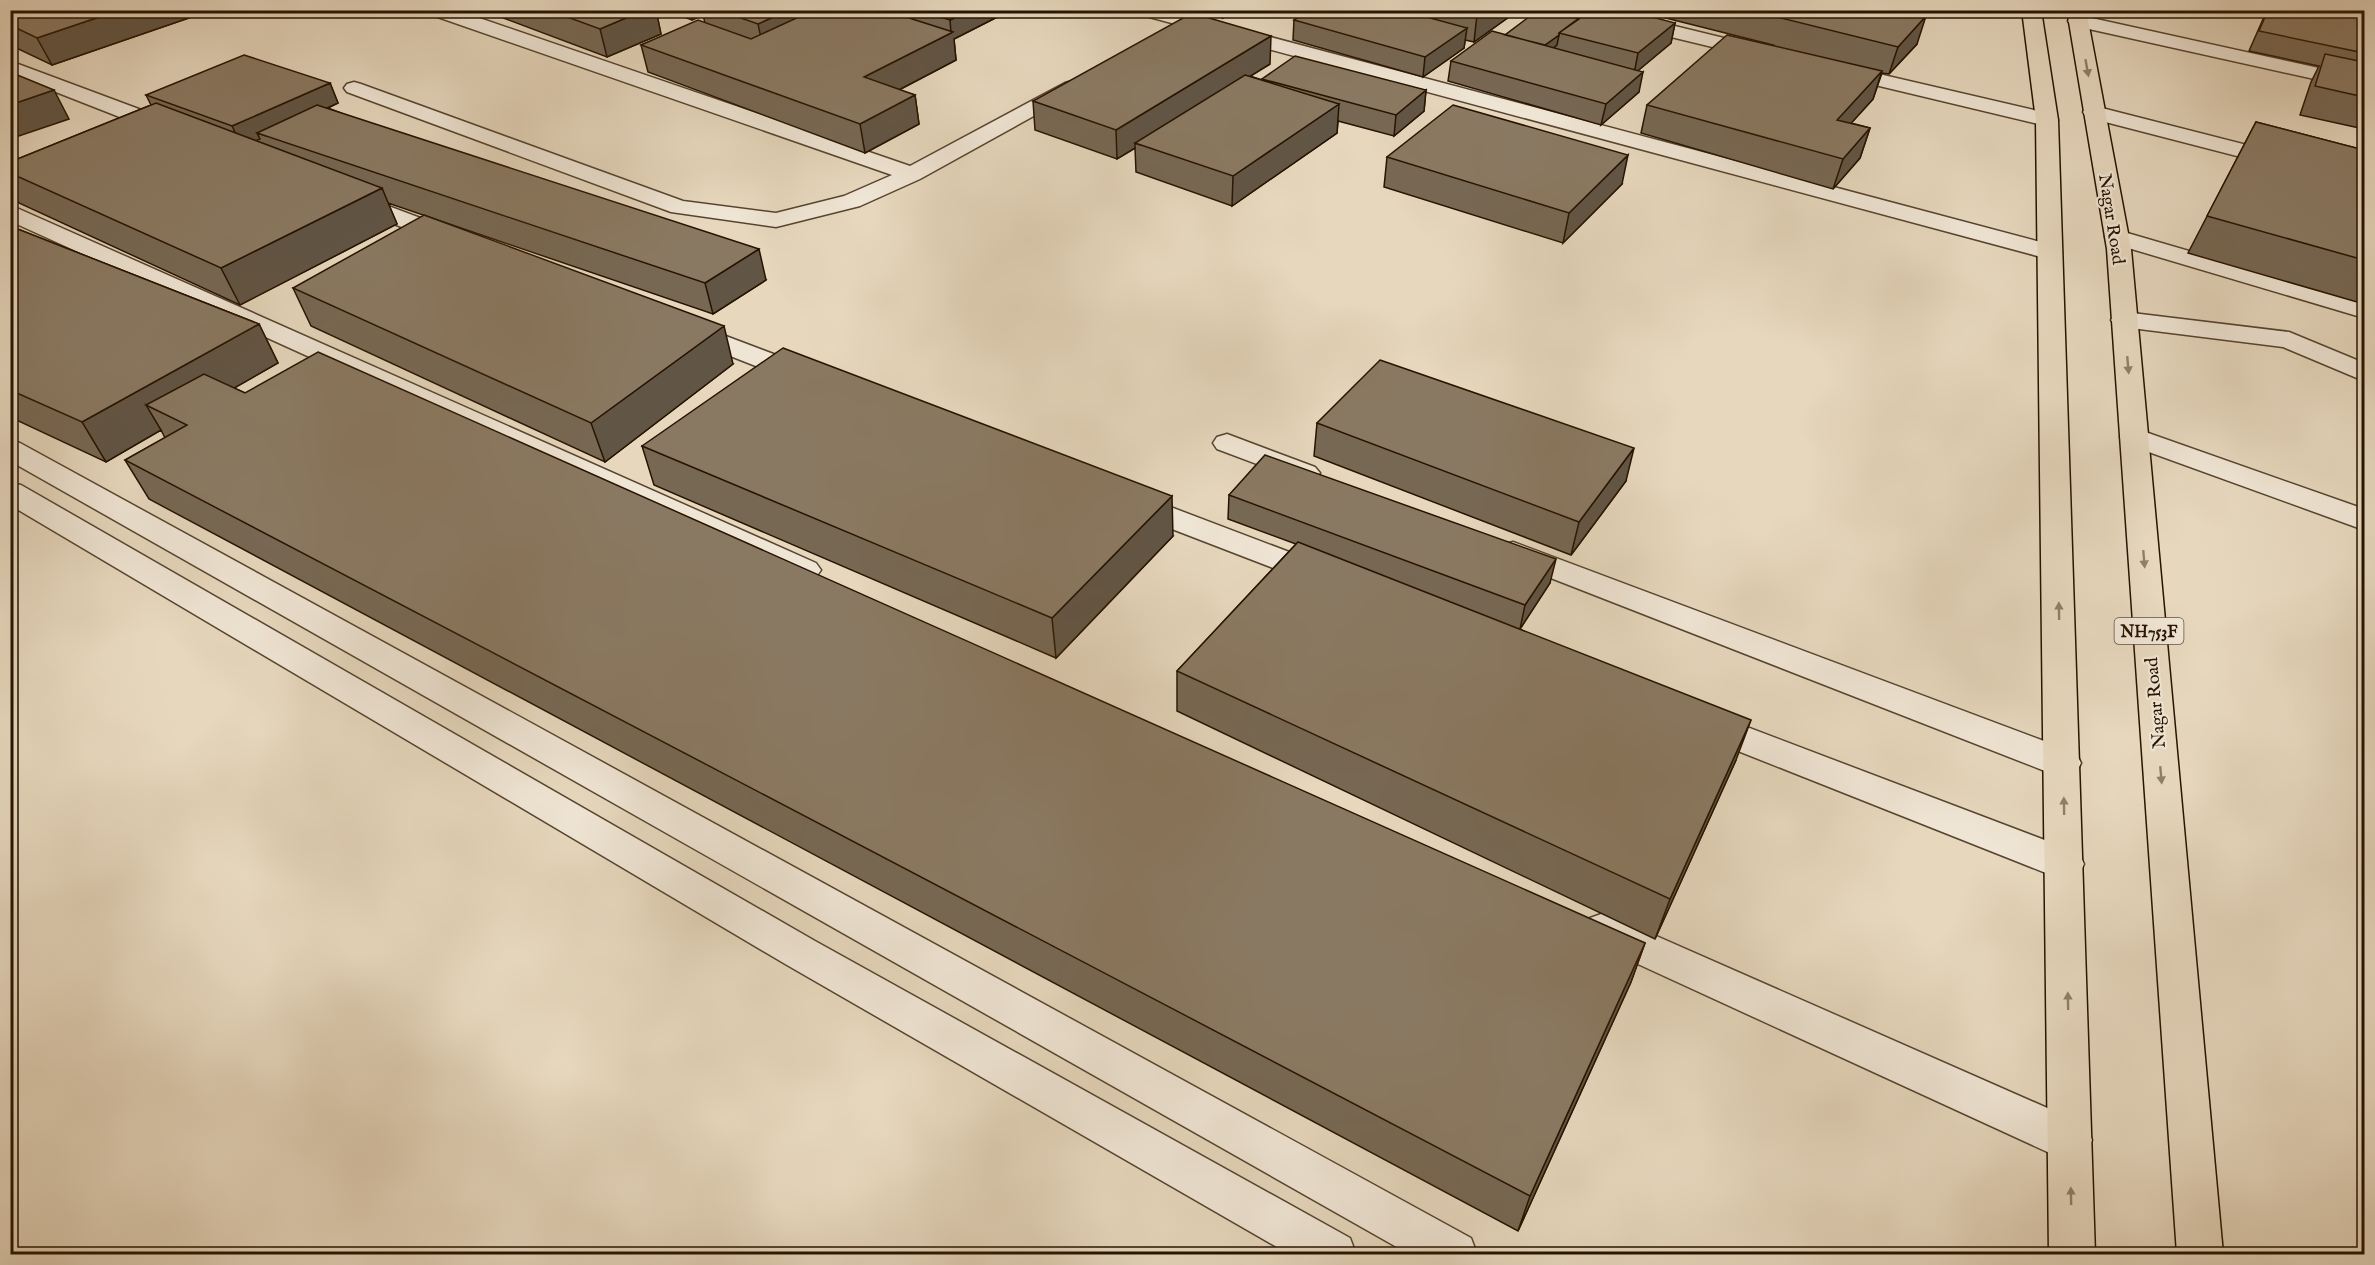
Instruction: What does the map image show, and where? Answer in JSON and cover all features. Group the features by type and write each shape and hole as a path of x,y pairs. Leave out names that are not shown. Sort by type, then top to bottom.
{"highway":[{"path":"2031,10 2047,120 2063,763 2072,1254"},
{"name":"Nagar Road","path":"2077,16 2117,237 2200,1254"}],"street":[{"path":"436,10 912,174"},
{"path":"1144,10 2050,252"},
{"path":"1597,12 1784,58"},
{"path":"2077,16 2364,84"},
{"path":"1159,39 1190,23"},
{"path":"1819,66 2047,120"},
{"path":"10,67 201,141"},
{"path":"354,88 680,207 776,220 852,201 912,174 1089,78"},
{"path":"2094,112 2364,182"},
{"path":"324,189 480,249"},
{"path":"10,212 829,580"},
{"path":"2117,237 2364,310"},
{"path":"658,318 836,387"},
{"path":"2124,320 2289,340 2364,374"},
{"path":"2134,436 2364,520"},
{"path":"1227,443 1327,482"},
{"path":"10,449 1454,1254"},
{"path":"1104,491 1349,586"},
{"path":"10,492 801,954 1333,1254"},
{"path":"1483,541 2063,763"},
{"path":"1672,711 2065,864"},
{"path":"1581,920 2070,1140"}],"building":[{"path":"10,10 120,10 37,38 10,25"},
{"path":"548,10 645,10 600,29"},
{"path":"718,10 789,10 758,24"},
{"path":"814,10 884,10 953,32 864,77 915,95 860,124 641,45 698,20 751,39"},
{"path":"917,10 970,10 950,20"},
{"path":"1310,10 1401,10 1467,28 1425,57 1294,20"},
{"path":"1460,10 1484,10 1477,15"},
{"path":"1538,10 1547,10 1579,19 1545,45 1505,35"},
{"path":"1590,10 1626,10 1675,23 1638,53 1559,33"},
{"path":"1749,10 1900,10 1926,16 1898,47"},
{"path":"2268,10 2336,10 2364,16 2364,53 2259,31"},
{"path":"1192,13 1271,36 1116,130 1033,101"},
{"path":"1492,31 1643,72 1606,104 1451,61"},
{"path":"1727,35 1882,71 1837,120 1870,128 1843,159 1647,105"},
{"path":"2325,54 2364,62 2364,97 2315,86"},
{"path":"244,55 330,83 232,126 146,95"},
{"path":"1295,56 1426,90 1396,115 1262,79"},
{"path":"10,72 54,90 10,105"},
{"path":"1245,75 1339,104 1233,176 1135,143"},
{"path":"156,103 382,188 221,268 10,173 10,162"},
{"path":"317,105 759,249 705,283 257,133"},
{"path":"1453,105 1628,155 1569,213 1387,157"},
{"path":"2256,122 2364,150 2364,260 2207,216"},
{"path":"424,215 724,326 591,423 293,288"},
{"path":"10,226 259,324 82,422 10,390"},
{"path":"783,348 1172,496 1052,618 642,446"},
{"path":"318,352 1645,943 1530,1196 125,460 187,425 146,405 204,374 245,393"},
{"path":"1380,360 1634,448 1579,522 1317,423"},
{"path":"1265,455 1556,559 1525,605 1229,495"},
{"path":"1298,542 1751,720 1670,899 1177,671"}]}
